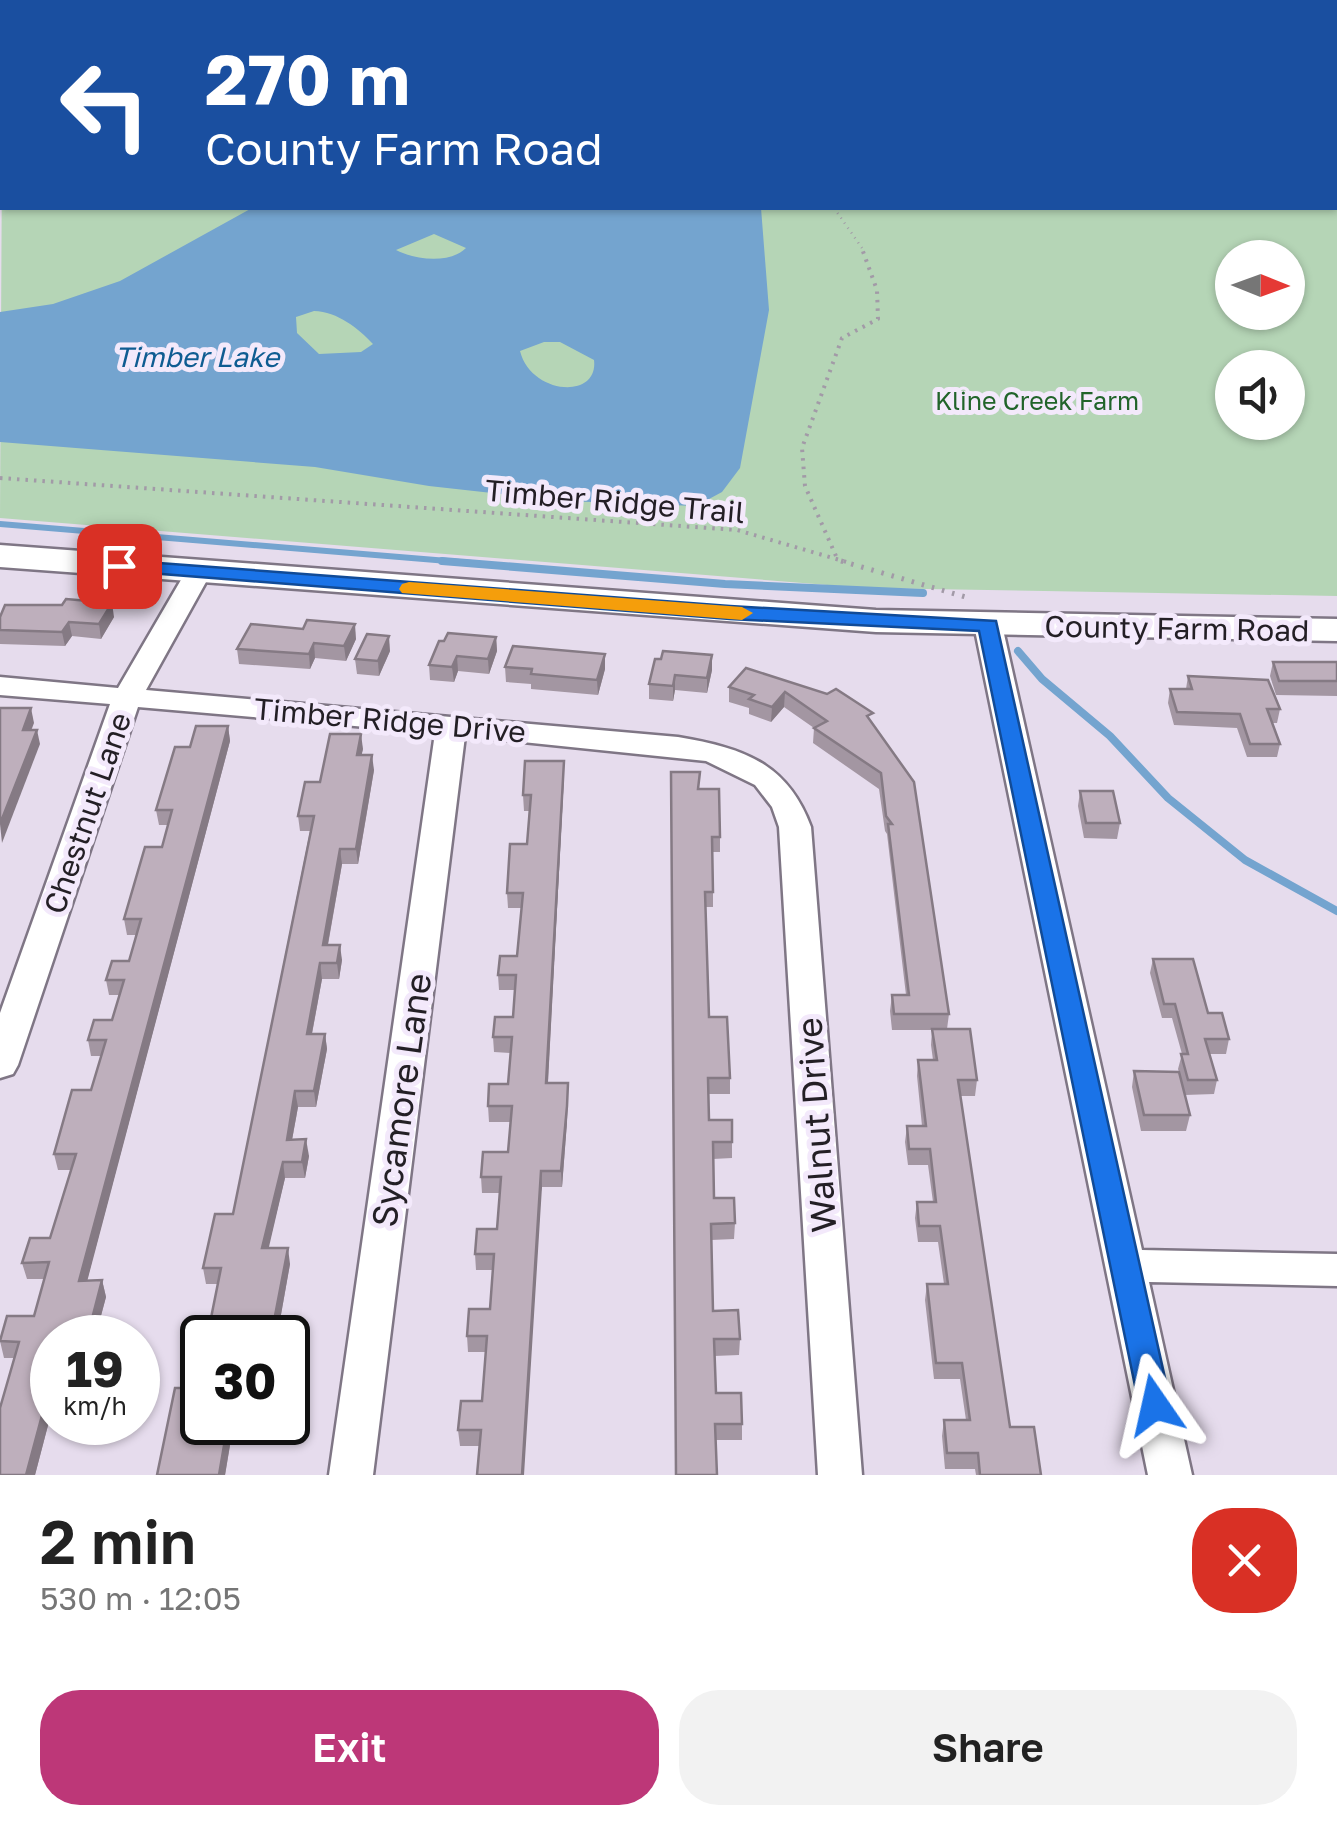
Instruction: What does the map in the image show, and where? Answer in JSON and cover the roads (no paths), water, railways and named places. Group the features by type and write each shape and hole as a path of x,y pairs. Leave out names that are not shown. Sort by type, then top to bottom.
{"main road":[{"name":"County Farm Road","path":"0,556 730,613 981,612 1337,630"}],"street":[{"name":"Chestnut Lane","path":"0,1065 115,724 198,572"},
{"path":"981,612 1170,1475"},
{"name":"Timber Ridge Drive","path":"0,686 712,752 738,760 772,782"},
{"name":"Sycamore Lane","path":"351,1475 451,725"},
{"name":"Walnut Drive","path":"772,782 784,797 795,827 840,1475"},
{"path":"1127,1266 1337,1270"}],"water":[{"name":"Timber Lake","path":"248,210 761,210 769,310 740,468 722,492 696,506 565,501 429,486 315,467 0,442 0,312 53,304 120,281","holes":["434,234 466,248 432,259 396,250","314,311 339,318 373,344 361,352 319,354 297,333 296,317","544,342 560,342 594,360 593,373 586,382 563,387 537,377 520,351"]}],"waterway":[{"path":"0,524 472,563"},
{"path":"442,561 725,584 923,593"},
{"path":"1018,651 1042,679 1110,736 1168,798 1245,860 1337,911"}],"park label":[{"name":"Kline Creek Farm","path":"1037,400"}]}
